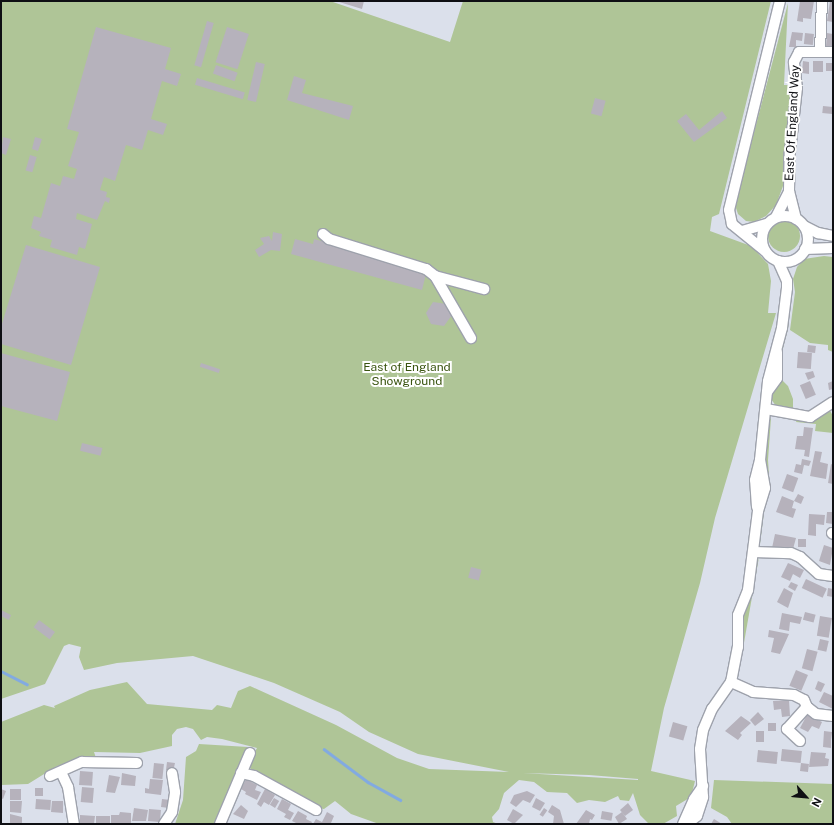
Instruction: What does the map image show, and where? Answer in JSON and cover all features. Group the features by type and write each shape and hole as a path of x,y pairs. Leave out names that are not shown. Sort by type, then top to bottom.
{"street":[{"path":"780,1 730,194 729,218 732,224 778,261 787,281"},
{"path":"820,50 822,1"},
{"name":"East Of England Way","path":"796,219 789,192 790,152 797,88 794,62 799,52 820,50 833,52"},
{"name":"East Of England Way","path":"776,217 789,192"},
{"path":"742,231 767,224 776,217 796,219 804,226 818,233 833,236"},
{"path":"765,251 762,237 767,224"},
{"path":"687,824 697,816 700,809 703,786 700,749 702,730 712,709 731,682 738,647 738,615 748,590 758,511 765,488 760,460 771,365 777,352 786,307 787,281 796,259 805,249 808,242 804,226"},
{"path":"323,234 329,239 403,260 426,269 435,276 471,338"},
{"path":"805,249 833,248"},
{"path":"778,261 796,259"},
{"path":"435,276 484,289"},
{"path":"766,409 810,417 833,402"},
{"path":"754,552 791,553 800,557 819,574 833,576"},
{"path":"731,682 753,692 794,695 804,700 807,707 816,714 833,716"},
{"path":"800,741 787,729 807,707"},
{"path":"220,824 250,753"},
{"path":"50,776 82,762 137,763"},
{"path":"61,772 68,787 74,824"},
{"path":"241,773 254,776 316,810"},
{"path":"164,824 172,812 175,792 172,774"},
{"path":"682,824 694,799 703,786"}],"green space":[{"name":"East of England Showground","path":"1,1 330,1 450,42 463,1 771,1 719,214 712,217 710,231 751,246 768,264 771,281 768,313 776,313 715,518 700,583 664,708 651,771 695,781 691,797 676,806 677,816 663,824 649,824 640,815 633,793 629,801 620,800 618,796 605,802 589,800 577,803 567,793 547,792 534,782 519,780 504,793 499,809 492,817 493,822 498,824 379,824 351,814 335,801 324,809 318,808 277,783 251,775 250,761 257,748 222,739 207,737 201,740 193,729 186,727 177,729 172,735 172,746 140,753 94,752 96,758 57,766 28,784 1,785 1,722 44,705 55,708 54,706 90,690 127,682 147,704 212,710 217,705 231,708 238,691 250,686 336,725 397,758 429,769 509,772 418,754 369,732 340,712 274,683 193,656 117,663 84,670 79,657 81,647 69,644 64,646 45,684 1,699","holes":["523,773 589,775 638,780"]},
{"path":"788,3 784,85 792,85 783,186 776,205 766,216 754,222 746,221 738,214 735,205"},
{"path":"781,220 787,220 797,227 800,236 799,242 793,249 787,252 781,252 771,245 768,239 768,233 775,223"},
{"path":"824,256 833,257 833,352 828,350 828,345 810,343 790,330 795,292 793,279 797,267 804,259"},
{"path":"791,297 788,329 783,348 782,380 788,386 793,399 793,408 776,406 771,399"},
{"path":"829,409 833,416 833,433 815,431 816,424 796,422 798,417 815,419"},
{"path":"771,418 768,460 770,491 765,505 760,544 758,541 769,420"},
{"path":"759,557 738,677 736,675 742,613"},
{"path":"199,744 248,747 214,824 175,824 183,800 186,757 196,751"},
{"path":"714,780 833,784 833,824 732,824 727,817 711,808"}],"building":[{"path":"336,1 364,1 362,9"},
{"path":"800,1 814,1 811,19 803,18 803,22 797,21"},
{"path":"830,1 833,1 833,22 827,21"},
{"path":"207,21 214,23 201,67 194,65"},
{"path":"96,27 171,48 165,69 181,74 177,86 162,81 151,119 167,124 163,135 148,130 142,150 126,145 115,181 104,177 100,190 107,192 106,197 110,198 109,203 105,201 97,220 77,213 76,219 92,224 85,249 79,247 77,255 50,247 52,240 39,236 41,232 31,228 34,216 41,218 51,183 60,186 63,176 74,179 77,169 68,166 79,132 67,129"},
{"path":"227,27 249,34 237,69 216,62"},
{"path":"792,32 803,33 802,41 796,40 796,47 789,47"},
{"path":"805,33 814,34 813,45 804,44"},
{"path":"827,33 833,34 833,47 826,46"},
{"path":"803,61 809,62 809,74 802,73"},
{"path":"813,61 823,61 823,72 813,72"},
{"path":"256,62 265,64 256,102 247,100"},
{"path":"826,63 833,63 833,71 826,71"},
{"path":"216,65 238,73 235,81 213,73"},
{"path":"294,76 306,80 302,93 353,106 349,120 287,100"},
{"path":"197,78 245,93 243,99 195,85"},
{"path":"595,98 606,101 601,116 591,113"},
{"path":"823,106 833,107 832,114 822,113"},
{"path":"722,111 727,118 694,142 677,121 686,114 699,130"},
{"path":"3,137 11,139 6,155 1,153"},
{"path":"35,137 42,139 38,151 32,149"},
{"path":"30,155 37,157 32,172 26,170"},
{"path":"273,232 282,234 280,251 271,250 259,257 255,250 264,244 260,238 269,236 272,241"},
{"path":"295,239 313,244 314,239 409,265 408,269 426,274 422,290 291,254"},
{"path":"26,245 100,267 71,365 1,344 1,327"},
{"path":"433,302 447,304 452,315 444,326 431,324 426,313"},
{"path":"808,345 816,346 815,353 807,352"},
{"path":"798,352 812,353 811,369 797,368"},
{"path":"1,353 70,372 57,421 1,406"},
{"path":"201,363 220,369 219,373 200,367"},
{"path":"813,371 815,377 808,380 805,373"},
{"path":"810,381 816,395 806,399 800,385"},
{"path":"833,381 833,389 829,390 828,383"},
{"path":"804,427 813,428 809,457 804,456 805,450 795,449 797,436 803,436"},
{"path":"82,443 102,448 100,456 80,451"},
{"path":"815,451 822,452 820,462 828,464 826,479 810,476"},
{"path":"802,459 811,461 809,466 804,465 802,474 794,472 796,464 801,465"},
{"path":"831,464 833,465 833,484 828,483"},
{"path":"787,474 798,478 793,492 782,488"},
{"path":"798,494 804,497 801,504 794,501"},
{"path":"782,496 794,501 792,508 796,509 793,518 776,512"},
{"path":"827,512 833,512 833,524 826,523"},
{"path":"809,514 825,515 824,525 816,524 816,536 808,535"},
{"path":"775,534 796,538 793,549 772,548"},
{"path":"798,539 806,539 806,547 798,547"},
{"path":"824,545 833,548 830,565 819,561"},
{"path":"788,563 804,570 800,578 793,574 790,581 781,577"},
{"path":"471,567 482,570 479,580 468,578"},
{"path":"806,579 827,589 823,598 802,588"},
{"path":"791,582 798,585 795,591 788,587"},
{"path":"784,588 793,593 788,608 777,602"},
{"path":"828,588 833,589 833,597 827,596"},
{"path":"1,610 11,615 9,620 1,616"},
{"path":"805,612 816,615 814,623 803,620"},
{"path":"782,613 802,617 800,624 790,622 789,631 779,629"},
{"path":"820,616 832,618 829,638 817,636"},
{"path":"39,620 55,632 50,639 34,627"},
{"path":"769,630 789,634 780,654 771,652 774,638 768,637"},
{"path":"820,639 829,641 826,652 818,650"},
{"path":"807,649 818,652 812,671 802,668"},
{"path":"796,670 808,675 801,691 789,686"},
{"path":"818,681 825,684 821,692 815,689"},
{"path":"824,692 833,696 833,709 819,702"},
{"path":"789,700 790,716 782,717 781,709 774,710 773,701"},
{"path":"758,712 764,719 755,726 750,720"},
{"path":"807,715 822,722 819,729 812,726 808,732 800,728"},
{"path":"741,716 751,723 740,733 742,735 738,740 725,731"},
{"path":"673,722 687,726 683,741 669,736"},
{"path":"768,723 776,723 776,731 768,731"},
{"path":"756,731 764,731 764,742 756,742"},
{"path":"824,731 832,732 831,748 823,747"},
{"path":"782,749 802,751 801,763 781,761"},
{"path":"758,750 778,752 777,764 757,762"},
{"path":"811,752 826,753 825,758 829,759 828,766 809,767"},
{"path":"167,762 175,763 173,772 166,770"},
{"path":"154,763 164,764 162,779 152,778"},
{"path":"801,763 809,764 808,772 800,771"},
{"path":"80,771 93,772 92,786 79,785"},
{"path":"122,773 136,776 135,786 121,785"},
{"path":"109,775 120,777 115,793 106,792"},
{"path":"150,779 163,780 161,795 145,793 145,788 149,789"},
{"path":"246,779 257,785 255,790 261,792 257,800 245,794 246,792 241,789"},
{"path":"82,787 94,788 93,803 81,802"},
{"path":"35,788 43,788 43,796 35,796"},
{"path":"1,789 6,791 3,799 1,798"},
{"path":"10,789 21,789 21,800 10,800"},
{"path":"265,789 275,795 269,805 264,802 261,807 257,804"},
{"path":"527,791 535,795 530,803 523,800 516,807 510,803 514,795"},
{"path":"274,798 279,801 275,808 270,805"},
{"path":"536,798 545,803 540,811 532,807"},
{"path":"36,799 51,800 50,810 35,809"},
{"path":"162,799 170,800 169,808 161,807"},
{"path":"282,799 291,804 288,810 294,813 290,820 284,817 286,814 277,809"},
{"path":"10,801 22,801 21,813 10,812"},
{"path":"52,801 63,801 63,813 51,812"},
{"path":"628,803 633,810 625,816 620,810"},
{"path":"241,805 248,811 244,819 233,814"},
{"path":"552,805 560,810 564,824 553,824 554,816 548,812"},
{"path":"134,808 148,810 146,821 132,821"},
{"path":"544,808 547,810 543,817 540,815"},
{"path":"149,809 161,810 160,822 148,821"},
{"path":"513,809 523,815 514,824 507,820"},
{"path":"586,810 595,815 592,820 590,819 589,824 576,824"},
{"path":"298,811 307,816 306,819 312,822 311,824 298,824 292,821"},
{"path":"602,811 613,813 611,821 601,819"},
{"path":"120,812 131,813 131,824 111,824 111,815 119,815"},
{"path":"327,812 334,816 331,823 313,824 316,819 322,822"},
{"path":"622,812 627,819 619,824 615,817"},
{"path":"10,814 22,817 22,824 10,824"},
{"path":"80,815 95,816 94,824 80,824"},
{"path":"96,816 110,816 110,824 96,824"},
{"path":"714,819 722,824 711,824"}],"waterway":[{"path":"1,671 27,684"},
{"path":"324,749 368,782 400,800"}]}
